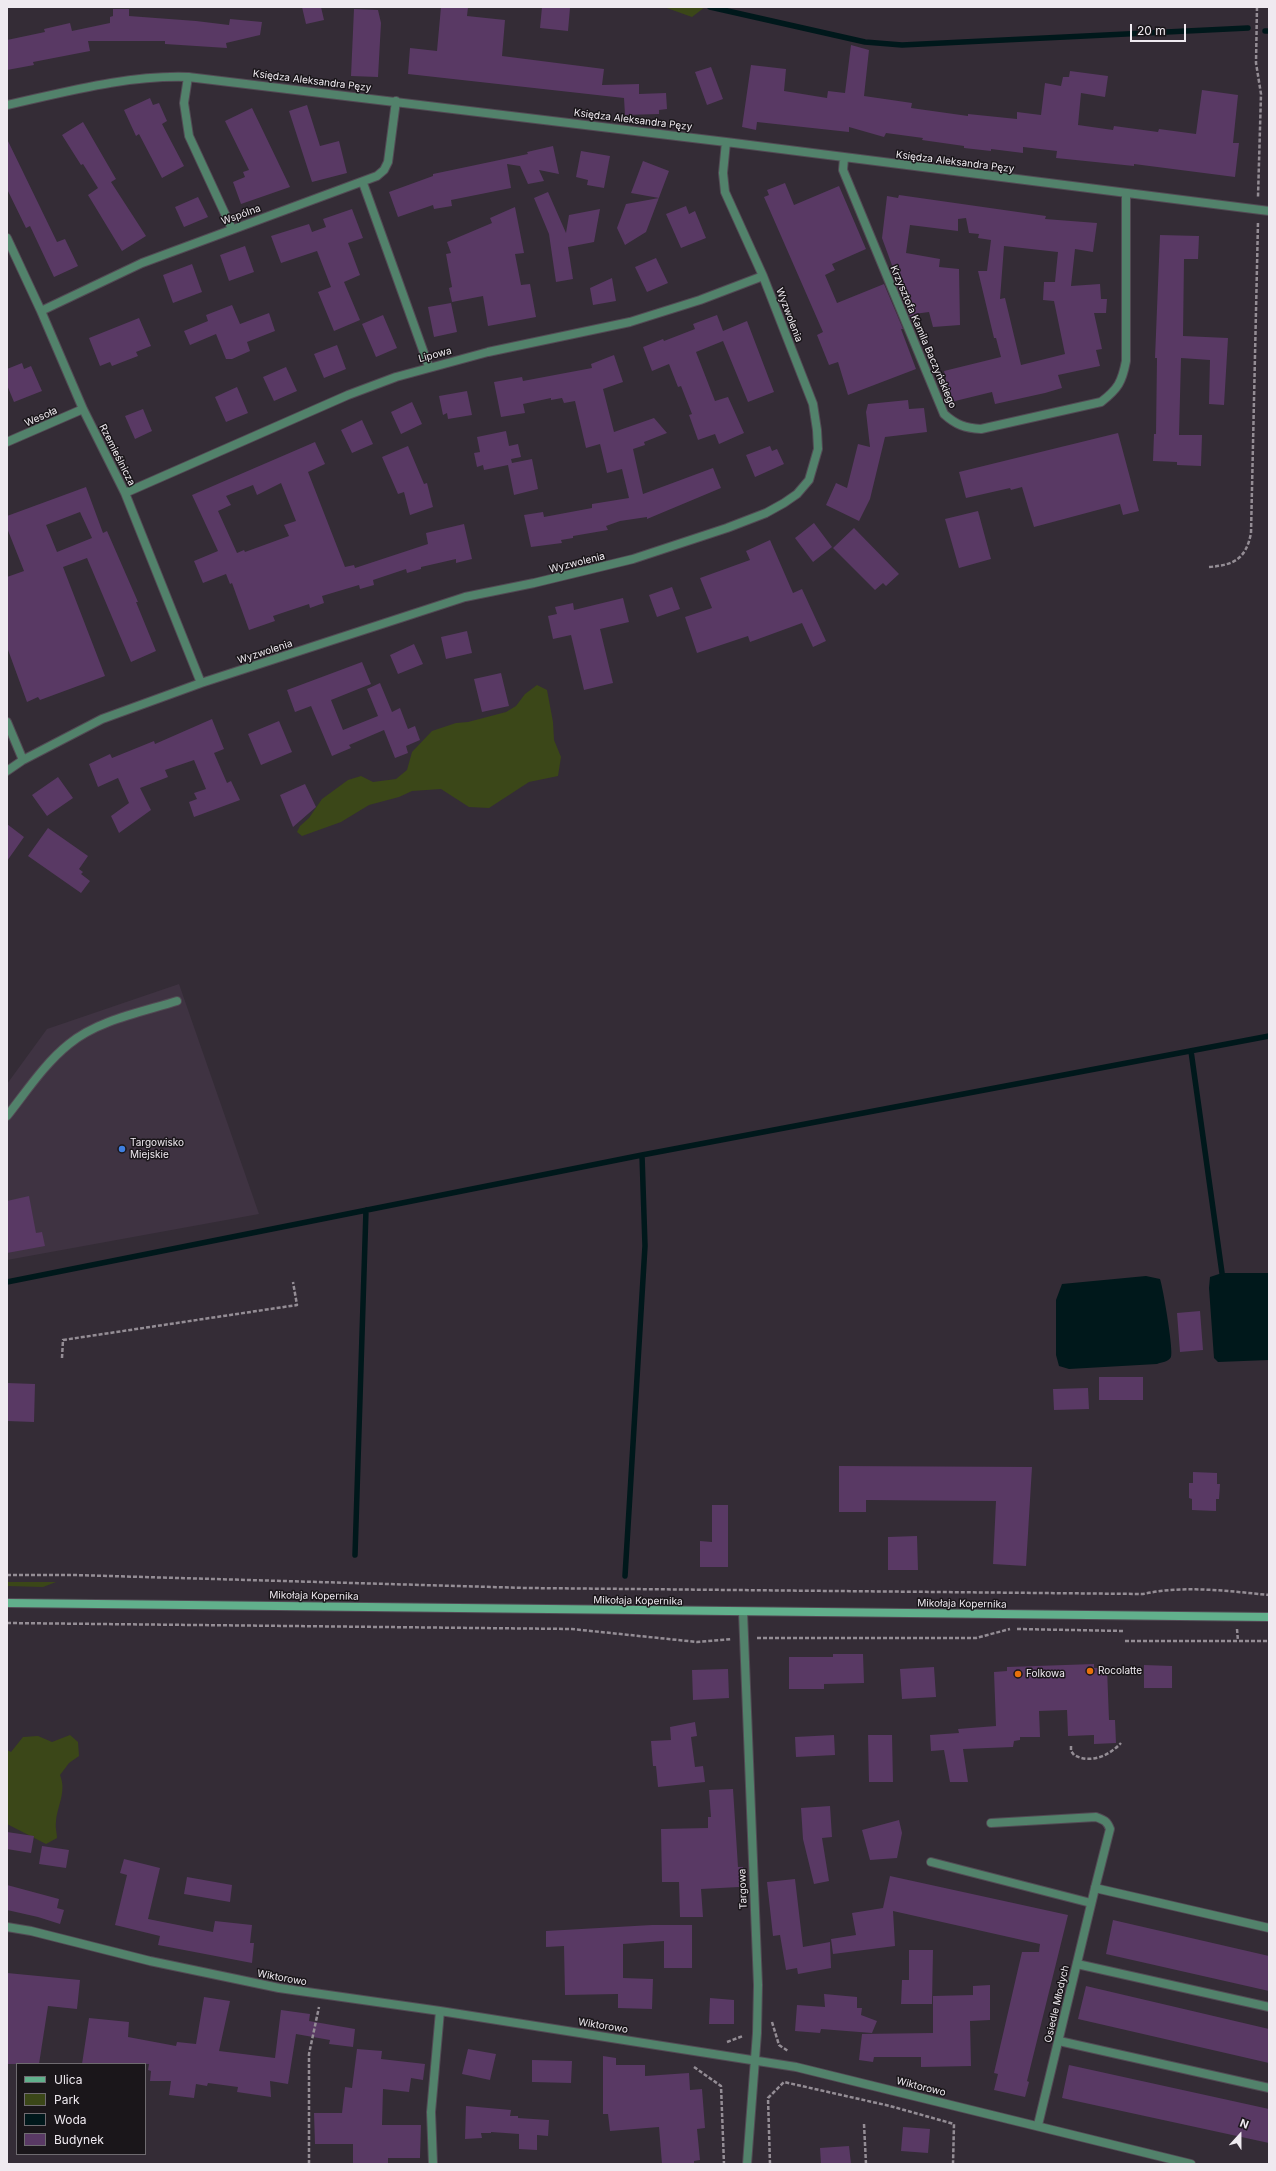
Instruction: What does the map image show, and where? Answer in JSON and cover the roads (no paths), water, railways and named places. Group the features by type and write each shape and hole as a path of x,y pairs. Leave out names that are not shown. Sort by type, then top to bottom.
{"main road":[{"name":"Mikołaja Kopernika","path":"7,1603 1269,1617"}],"street":[{"name":"Księdza Aleksandra Pęzy","path":"7,105 137,79 165,76 188,77 396,101 1269,211"},
{"path":"188,77 184,103 189,136 232,229"},
{"name":"Wspólna","path":"41,311 142,263 232,229 363,183 377,176 384,170 388,162 396,101"},
{"name":"Wyzwolenia","path":"7,771 23,760 102,719 201,683 465,597 633,560 727,528 784,503 797,494 809,480 818,449 818,430 813,404 763,276 726,192 723,173 726,142"},
{"name":"Krzysztofa Kamila Baczyńskiego","path":"844,158 843,170 944,414 953,423 968,429 981,429 1101,402 1114,392 1121,382 1126,361 1126,194"},
{"path":"363,183 429,367"},
{"name":"Rzemieślnicza","path":"7,238 41,311 83,409 125,493 201,683"},
{"name":"Lipowa","path":"125,493 348,395 429,367 488,352 630,322 700,300 763,276"},
{"name":"Wesoła","path":"7,442 83,409"},
{"path":"7,722 23,760"},
{"path":"7,1116 57,1055 70,1043 109,1023 177,1001"},
{"name":"Targowa","path":"743,1612 758,1985 757,2033 747,2164"},
{"name":"Osiedle Młodych","path":"991,1823 1096,1818 1108,1823 1110,1829 1038,2125"},
{"path":"931,1862 1091,1903"},
{"path":"1095,1888 1269,1928"},
{"name":"Wiktorowo","path":"7,1927 217,1976 321,1994 796,2066 1191,2164"},
{"path":"1077,1964 1269,2007"},
{"path":"433,2164 431,2112 440,2011"},
{"path":"1059,2041 1269,2088"}],"water":[{"path":"1222,1273 1269,1273 1269,1360 1218,1362 1214,1358 1209,1288 1210,1277"},
{"path":"1146,1276 1160,1279 1170,1332 1172,1353 1170,1359 1157,1364 1069,1369 1059,1366 1056,1355 1056,1300 1062,1284"}],"waterway":[{"path":"710,7 865,42 902,45 1248,28"},
{"path":"7,1282 642,1155 1269,1036"},
{"path":"1191,1051 1222,1273"},
{"path":"625,1576 645,1246 642,1155"},
{"path":"355,1555 366,1210"}],"place":[{"name":"Targowisko Miejskie","path":"122,1149"},
{"name":"Rocolatte","path":"1090,1671"},
{"name":"Folkowa","path":"1018,1674"}]}
